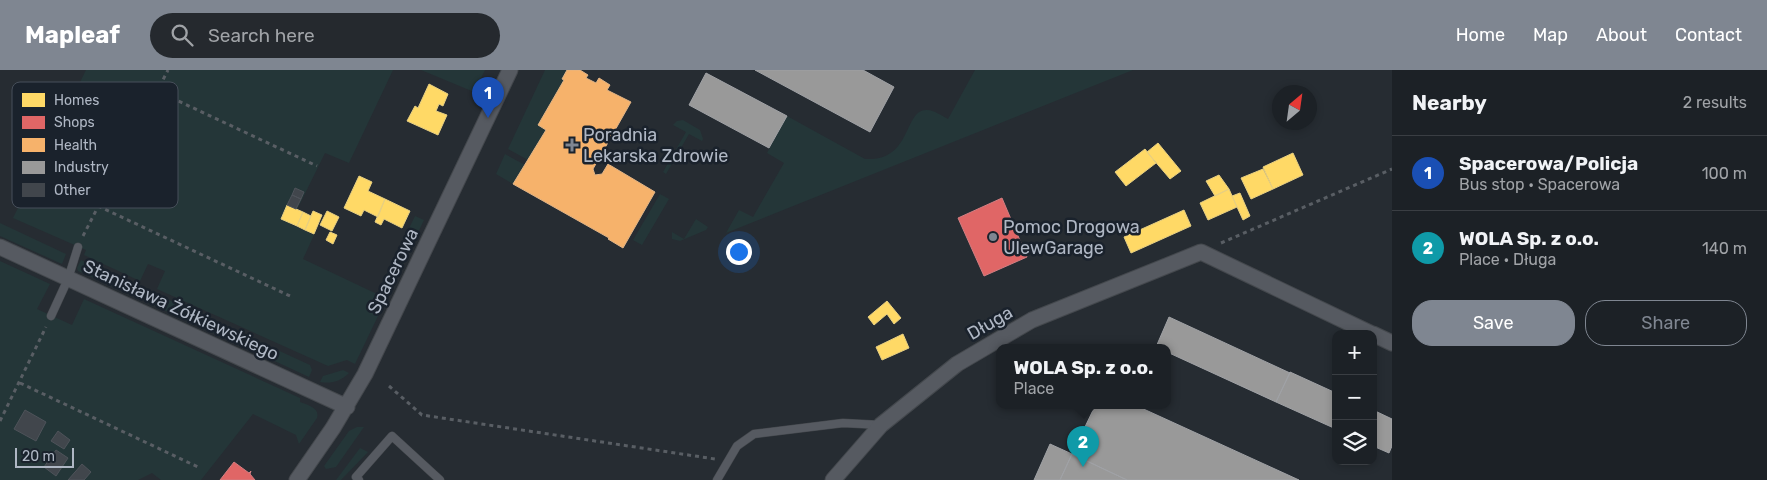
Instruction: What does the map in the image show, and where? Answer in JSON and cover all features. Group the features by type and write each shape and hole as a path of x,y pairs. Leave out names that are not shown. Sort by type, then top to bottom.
{"street":[{"name":"Spacerowa","path":"297,480 346,407 365,374 510,70"},
{"name":"Stanisława Żółkiewskiego","path":"0,247 346,407"},
{"path":"1201,252 1365,330"},
{"name":"Długa","path":"833,480 881,425 957,364 1032,320 1201,252"},
{"path":"1377,336 1392,343"}],"lane":[{"path":"51,316 68,279 78,247"},
{"path":"718,480 737,446 754,434 843,423 881,425"},
{"path":"356,479 392,436 440,480"}],"path":[{"path":"163,82 168,70"},
{"path":"178,101 317,166"},
{"path":"1201,252 1392,169"},
{"path":"78,247 97,208"},
{"path":"102,208 290,296"},
{"path":"0,420 20,383 51,316"},
{"path":"20,383 198,467"},
{"path":"389,386 422,415 728,461"}],"shaded area":[{"path":"86,70 393,70 349,163 325,153 290,224 314,235 303,259 377,294 415,216 424,220 355,364 347,360 328,366 157,289 165,271 148,264 140,281 84,255 86,250 13,218 18,208 178,208 178,82 80,82"},
{"path":"421,70 485,70 474,92"},
{"path":"545,70 567,70 564,80 538,125 546,130 528,160 508,149"},
{"path":"975,70 1133,70 726,233 739,210 753,217 784,163 767,153 787,116 865,159 880,158 892,152 899,145 919,112 930,110 948,119"},
{"path":"683,120 700,130 703,139 702,141 689,134 666,174 663,172 686,132 673,125 677,121"},
{"path":"505,154 525,165 513,184 496,174"},
{"path":"660,194 669,199 642,245 633,240"},
{"path":"696,219 708,227 706,230 680,241 672,239 672,232 684,239"},
{"path":"0,223 66,254 62,264 0,236"},
{"path":"81,260 139,286 135,296 78,271 77,268"},
{"path":"0,261 50,284 37,309 72,325 84,299 300,398 300,402 315,409 317,418 299,444 296,435 253,414 201,480 161,480 152,473 138,480 0,480"},
{"path":"154,293 310,365 312,370 309,377 149,303"},
{"path":"343,370 349,373 343,378 328,383 320,382 323,376"},
{"path":"357,427 364,427 336,467 326,469 324,466 349,431"},
{"path":"360,448 368,452 341,480 336,480"}],"building: Homes":[{"path":"429,84 448,94 443,106 439,104 436,111 447,115 438,135 407,121 415,106 418,108"},
{"path":"1158,143 1181,171 1170,179 1147,152"},
{"path":"1145,149 1156,163 1126,186 1115,172"},
{"path":"1293,153 1303,175 1273,189 1263,167"},
{"path":"1263,169 1273,189 1251,199 1241,178"},
{"path":"1219,175 1229,189 1215,196 1206,181"},
{"path":"359,176 372,182 368,191 385,199 378,217 364,210 361,216 344,208"},
{"path":"1229,189 1237,207 1208,220 1200,203"},
{"path":"1240,193 1250,216 1243,220 1232,196"},
{"path":"385,199 410,211 402,228 384,219 381,225 375,222"},
{"path":"287,205 303,212 297,226 281,219"},
{"path":"1184,210 1191,226 1131,253 1124,237"},
{"path":"313,211 322,215 314,234 305,230"},
{"path":"327,211 339,217 332,231 320,225"},
{"path":"303,212 311,216 305,230 297,226"},
{"path":"330,232 337,235 333,244 326,240"},
{"path":"887,301 901,318 894,324 887,314 874,325 868,317"},
{"path":"903,334 909,348 882,360 876,347"}],"building: Shops":[{"name":"Pomoc Drogowa UlewGarage","path":"1002,198 1027,257 984,276 958,218"},
{"path":"234,462 249,473 251,471 250,474 255,480 220,480"}],"building: Health":[{"name":"Poradnia Lekarska Zdrowie","path":"567,70 580,70 588,75 586,78 596,83 599,78 610,85 607,90 631,102 593,169 595,175 602,174 608,164 655,192 623,248 609,238 513,184 546,130 538,125 564,80 562,79"}],"building: Industry":[{"path":"755,70 863,70 894,87 870,132"},
{"path":"706,73 787,116 769,148 689,105"},
{"path":"1169,317 1290,373 1276,402 1171,354 1171,344 1157,344"},
{"path":"1290,372 1332,391 1332,427 1276,402"},
{"path":"1094,409 1144,409 1299,480 1127,480 1072,454"},
{"path":"1377,412 1392,419 1392,446 1389,453 1377,448"},
{"path":"1050,444 1072,454 1060,480 1034,480"},
{"path":"1072,454 1127,480 1060,480"}],"building: Other":[{"path":"295,188 304,192 301,199 292,195"},
{"path":"292,195 301,199 296,209 287,205"},
{"path":"25,410 46,422 36,441 14,429"},
{"path":"58,431 70,440 64,449 51,441"},
{"path":"56,450 68,458 56,476 44,467"},
{"path":"82,464 91,472 84,480 68,480"}],"place":[{"name":"Spacerowa/Policja","path":"488,118"},
{"name":"Poradnia Lekarska Zdrowie","path":"572,145"},
{"name":"Pomoc Drogowa UlewGarage","path":"993,237"},
{"name":"WOLA Sp. z o.o.","path":"1083,467"}]}
